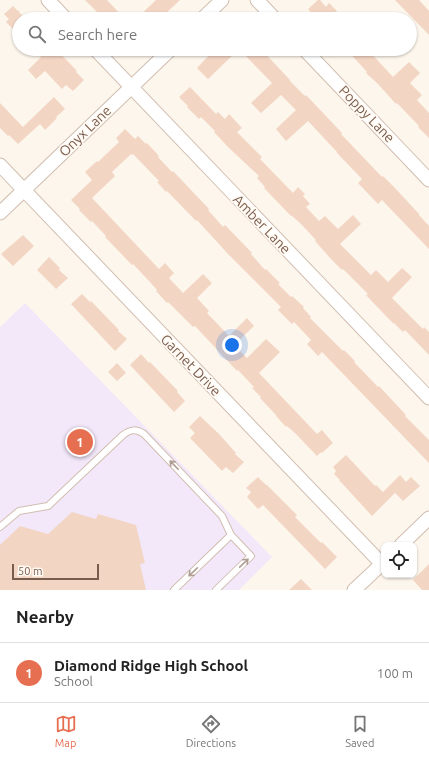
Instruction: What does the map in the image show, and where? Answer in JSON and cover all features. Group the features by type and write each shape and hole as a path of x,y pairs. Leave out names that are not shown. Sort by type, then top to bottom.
{"street":[{"path":"48,0 59,12"},
{"path":"209,12 222,0"},
{"path":"257,0 269,12"},
{"name":"Amber Lane","path":"102,56 429,398"},
{"name":"Onyx Lane","path":"0,212 164,56"},
{"name":"Poppy Lane","path":"311,56 429,180"},
{"name":"Garnet Drive","path":"0,165 381,561"},
{"path":"404,542 429,518"},
{"path":"354,590 381,565"}],"lane":[{"path":"0,527 19,511 48,506 126,432 137,430 144,434 222,516 231,535 251,556 216,590"},
{"path":"174,590 231,535"}],"shaded area":[{"path":"25,303 272,557 239,590 0,590 0,327"}],"building":[{"path":"85,0 107,0 118,12 97,12"},
{"path":"156,0 180,0 167,12 143,12"},
{"path":"320,0 326,7 329,3 337,11 311,12 308,9"},
{"path":"395,0 419,0 429,11 429,35 417,23 417,12 407,12"},
{"path":"13,6 18,11 19,10 19,12 12,12 12,28 6,22 9,19 4,14"},
{"path":"40,56 63,56 84,80 73,91 66,85 62,89 45,71 36,79 28,70 41,57"},
{"path":"208,56 232,56 208,79 197,68"},
{"path":"246,56 268,56 382,177 383,176 395,188 429,226 429,249 382,200 378,204 358,183 362,179 308,121 286,141 276,129 296,110 281,95 261,113 251,103 272,83"},
{"path":"352,56 374,56 393,77 409,62 420,73 410,83 422,95 417,100 429,113 429,138 397,103 396,104 366,73 367,72"},
{"path":"190,87 216,114 218,112 225,119 229,114 242,128 237,132 262,157 260,159 293,193 298,187 305,194 303,196 310,204 306,207 319,221 325,216 338,229 353,215 361,224 340,244 371,275 376,270 388,282 402,268 412,277 392,298 423,329 424,327 429,332 429,355 405,330 403,332 383,313 366,295 368,294 331,259 301,224 291,216 264,188 265,187 257,178 259,176 228,147 201,117 199,119 187,107 188,106 179,97"},
{"path":"54,97 65,109 45,130 40,124 18,144 0,128 0,103 23,127"},
{"path":"125,129 135,139 138,136 146,144 147,143 172,172 173,171 209,209 208,210 223,227 225,225 252,253 251,254 265,270 266,269 280,283 278,284 304,307 303,308 311,317 310,318 355,361 354,362 378,387 379,386 406,415 405,416 429,440 429,463 322,352 318,356 307,344 311,340 294,322 292,324 278,310 281,307 228,254 197,220 196,221 167,191 166,192 157,182 159,181 133,154 131,154 112,172 115,176 92,198 159,269 165,263 174,273 169,278 183,293 203,274 212,283 197,298 209,311 207,313 229,336 247,318 254,326 234,345 247,358 266,339 280,352 259,373 317,434 322,430 333,443 317,456 296,434 287,426 286,427 252,388 254,387 238,370 237,371 195,326 193,327 168,302 167,303 133,264 132,265 105,237 106,236 92,221 91,222 79,210 80,209 71,200 92,180 85,172 119,142 116,138"},
{"path":"23,235 34,246 13,266 1,254"},
{"path":"49,257 60,268 59,270 68,278 56,289 37,270"},
{"path":"82,294 90,302 91,301 127,339 115,351 71,304"},
{"path":"141,354 178,391 177,392 185,401 174,412 130,365"},
{"path":"117,363 126,373 117,381 108,372"},
{"path":"200,416 219,434 236,453 235,454 244,462 233,473 226,467 222,471 190,438 195,433 189,427"},
{"path":"346,455 375,486 376,485 383,492 400,475 406,482 411,477 420,486 403,501 395,493 372,516 334,474 336,471 333,467"},
{"path":"258,477 297,515 295,517 337,557 325,569 263,505 258,509 247,497 251,492 246,488"},
{"path":"72,512 96,519 98,514 136,525 145,563 140,564 146,590 0,590 0,545 20,526 48,534"},
{"path":"429,564 429,590 422,590 413,580 417,578 417,576"},
{"path":"301,579 312,590 289,590"}],"place":[{"name":"Diamond Ridge High School","path":"80,442"}]}
